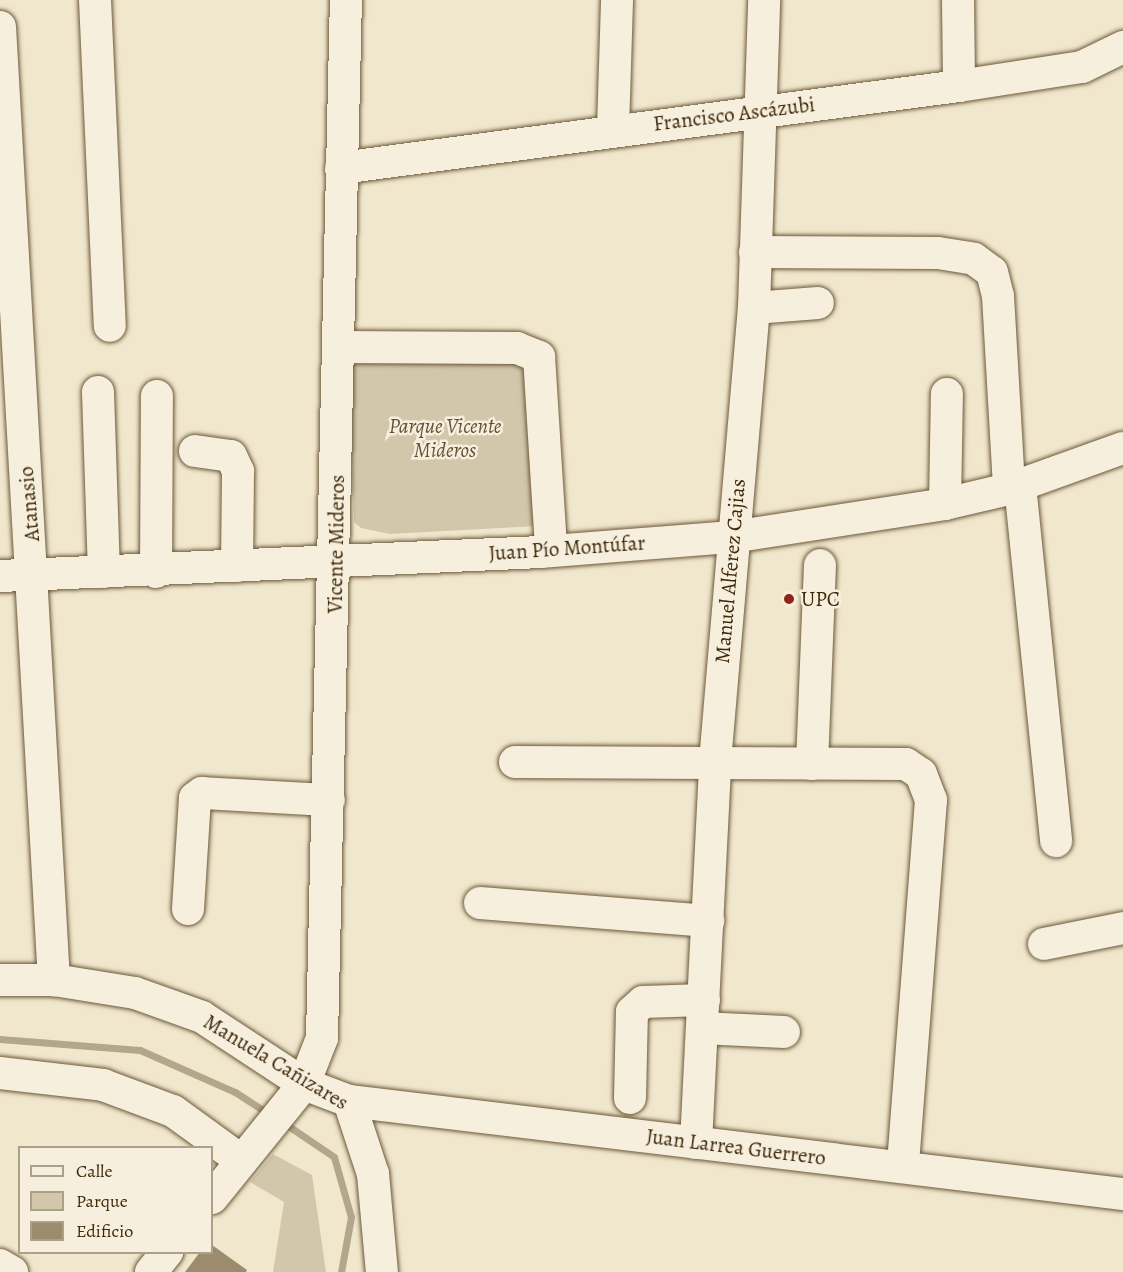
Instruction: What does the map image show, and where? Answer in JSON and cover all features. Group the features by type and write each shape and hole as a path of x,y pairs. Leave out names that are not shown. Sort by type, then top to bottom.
{"street":[{"path":"95,0 110,326"},
{"name":"Vicente Mideros","path":"247,1155 297,1091 322,1038 336,558 341,168 346,0"},
{"path":"613,129 617,0"},
{"name":"Manuel Alferez Cajias","path":"696,1143 715,762 732,537 754,308 757,112 764,0"},
{"path":"958,0 959,86"},
{"name":"Atanasio","path":"0,27 34,573 54,980"},
{"name":"Francisco Ascázubi","path":"341,168 613,129 959,86 1082,67 1123,47"},
{"path":"755,252 938,253 974,259 992,272 998,296 1014,487 1056,841"},
{"path":"754,308 818,303"},
{"path":"338,347 517,348 539,357 551,550"},
{"path":"98,392 104,572"},
{"path":"945,504 946,394"},
{"path":"156,572 157,396"},
{"name":"Juan Pío Montúfar","path":"0,576 34,573 156,572 336,558 551,550 732,537 945,504 1014,487 1123,448"},
{"path":"195,451 231,456 238,471 237,566"},
{"path":"812,764 820,565"},
{"path":"516,762 906,764 928,784 903,1167"},
{"path":"188,909 195,798 202,793 329,800"},
{"path":"480,903 708,921"},
{"path":"1044,944 1123,928"},
{"name":"Manuela Cañizares","path":"0,980 54,980 135,993 202,1017 297,1091 350,1101 373,1174 382,1272"},
{"path":"630,1098 632,1012 643,1002 784,1032"},
{"path":"0,1073 103,1085 173,1111 247,1155 213,1197"},
{"name":"Juan Larrea Guerrero","path":"350,1101 1123,1194"},
{"path":"152,1272 166,1254"},
{"path":"0,1265 12,1272"}],"green space":[{"name":"Parque Vicente Mideros","path":"539,341 538,526 390,534 361,528 354,522 349,350"},
{"path":"273,1154 312,1175 326,1272 273,1272 284,1202 250,1182"}],"building":[{"path":"213,1246 247,1270 246,1272 185,1272 198,1254 213,1254"}],"waterway":[{"path":"0,1039 140,1050 235,1092 269,1114"},
{"path":"284,1123 334,1157 351,1217 341,1272"}],"place":[{"name":"UPC","path":"789,599"}]}
